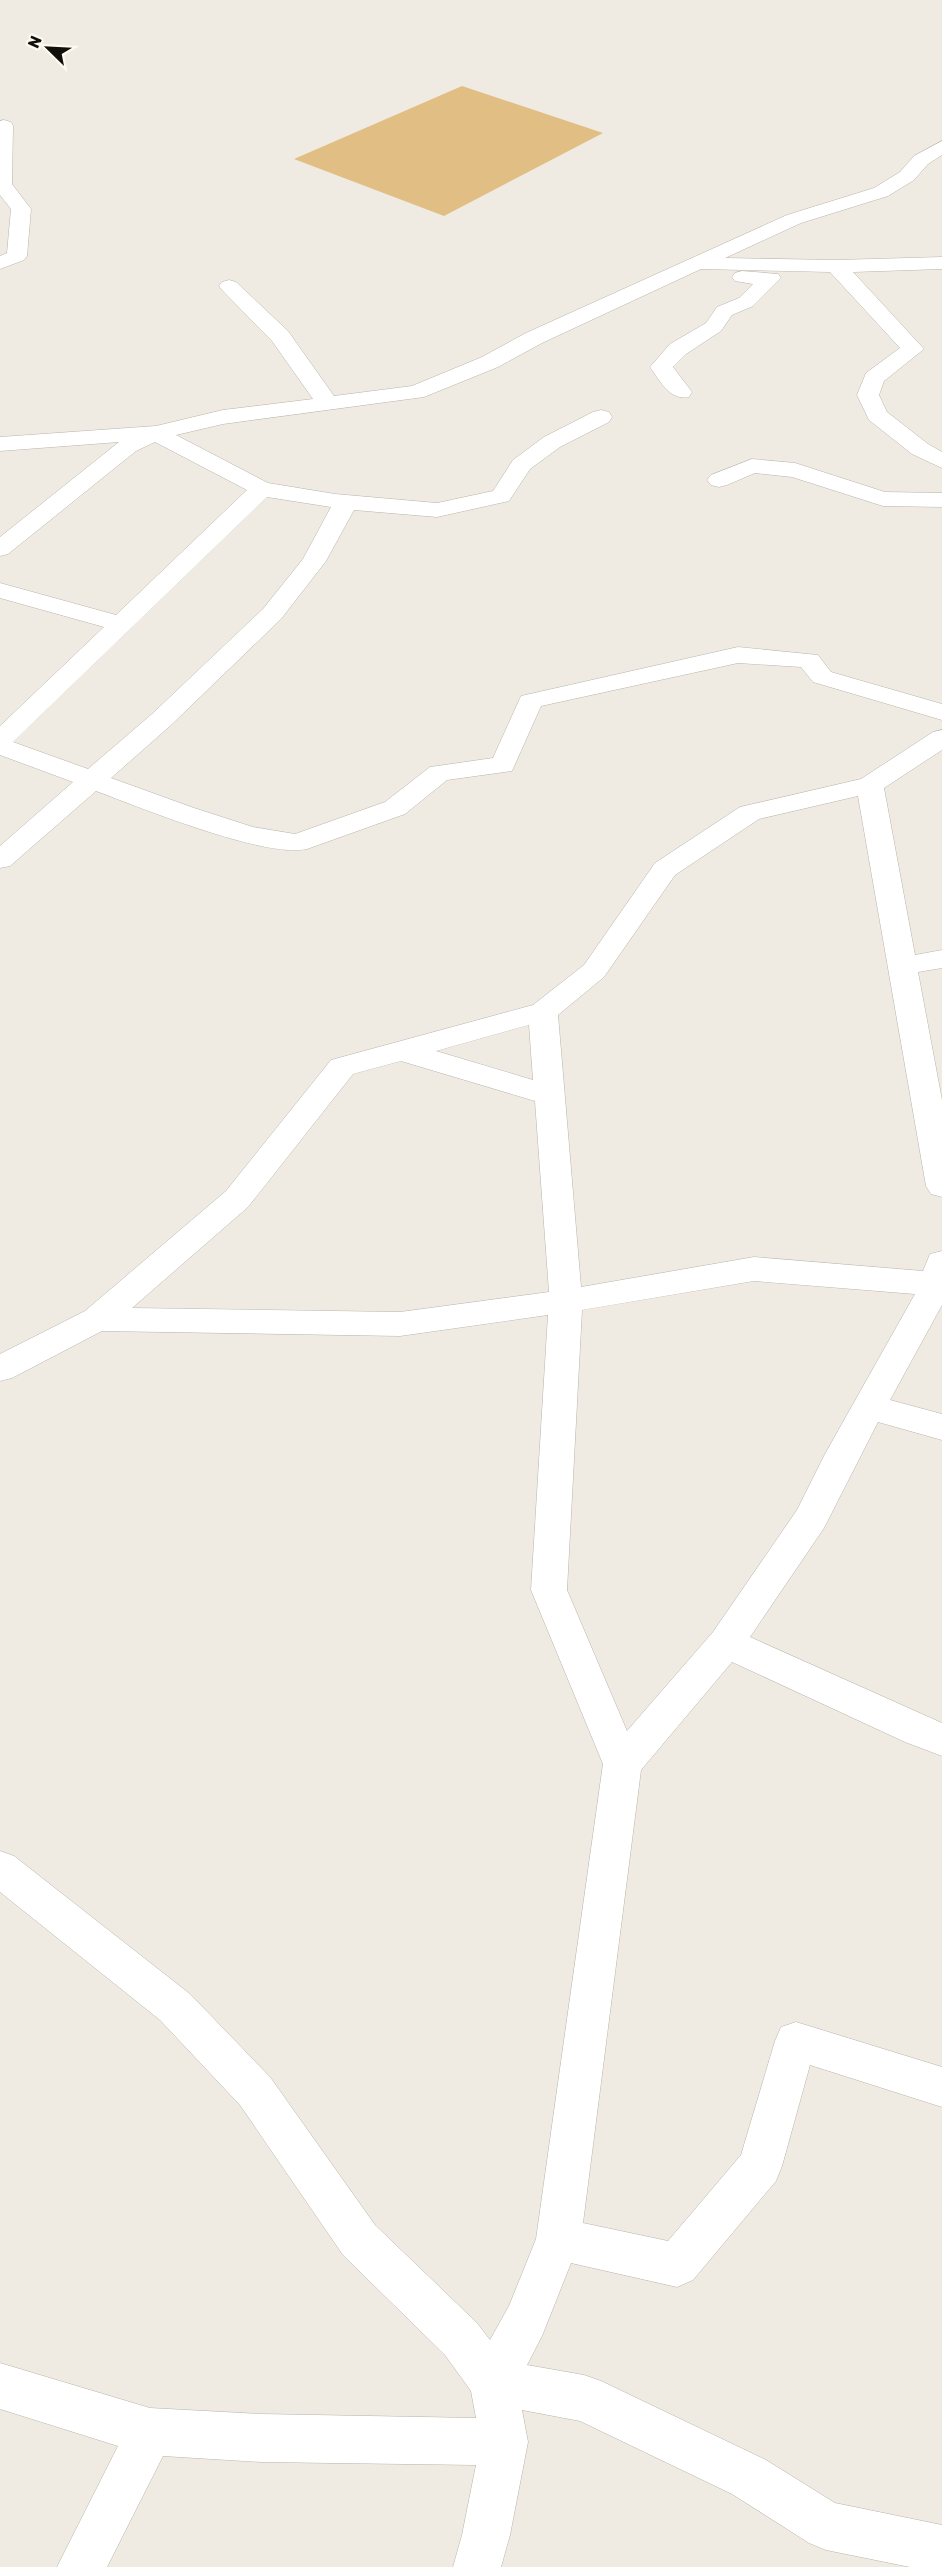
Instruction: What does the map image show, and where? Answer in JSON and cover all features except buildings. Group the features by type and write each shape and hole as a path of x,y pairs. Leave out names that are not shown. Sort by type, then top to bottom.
{"street":[{"path":"0,263 17,256 21,209 2,184 4,126"},
{"path":"0,444 156,433 223,417 416,392 490,362 534,338 794,219 882,192 907,176 921,160 942,147"},
{"path":"697,264 836,266 942,263"},
{"path":"681,392 661,367 678,349 714,327 724,311 746,302 771,278 743,278 729,264"},
{"path":"836,266 914,349 874,378 868,395 877,415 920,449 942,461"},
{"path":"230,286 280,336 328,404"},
{"path":"156,433 262,489 346,502 437,510 501,496 521,465 552,442 601,417"},
{"path":"0,549 128,446 156,433"},
{"path":"719,480 752,466 795,470 883,499 942,500"},
{"path":"0,740 262,489"},
{"path":"0,860 161,720 272,614 314,561 346,502"},
{"path":"0,590 121,624"},
{"path":"0,746 93,781 248,834 297,843 395,808 439,773 503,765 530,701 738,655 809,660 822,677 942,712"},
{"path":"0,1369 97,1319 237,1199 342,1067 543,1012 594,970 665,869 750,813 870,785 942,738"},
{"path":"870,785 941,1177"},
{"path":"901,966 942,959"},
{"path":"494,2382 525,2320 558,2239 622,1764 549,1590 566,1301 543,1012"},
{"path":"399,1050 548,1095"},
{"path":"97,1319 400,1324 566,1301 754,1269 940,1273 811,1518 726,1643 622,1764"},
{"path":"870,1407 942,1427"},
{"path":"726,1643 942,1740"},
{"path":"0,1868 183,2016 255,2091 359,2240 460,2338 494,2382 504,2442 486,2535 477,2567"},
{"path":"558,2239 677,2265 760,2166 796,2041 942,2087"},
{"path":"494,2382 584,2398 749,2477 826,2526 942,2549"},
{"path":"0,2386 150,2432 261,2438 504,2442"},
{"path":"81,2567 150,2432"}],"shaded area":[{"path":"462,86 603,133 444,216 294,159"}]}
